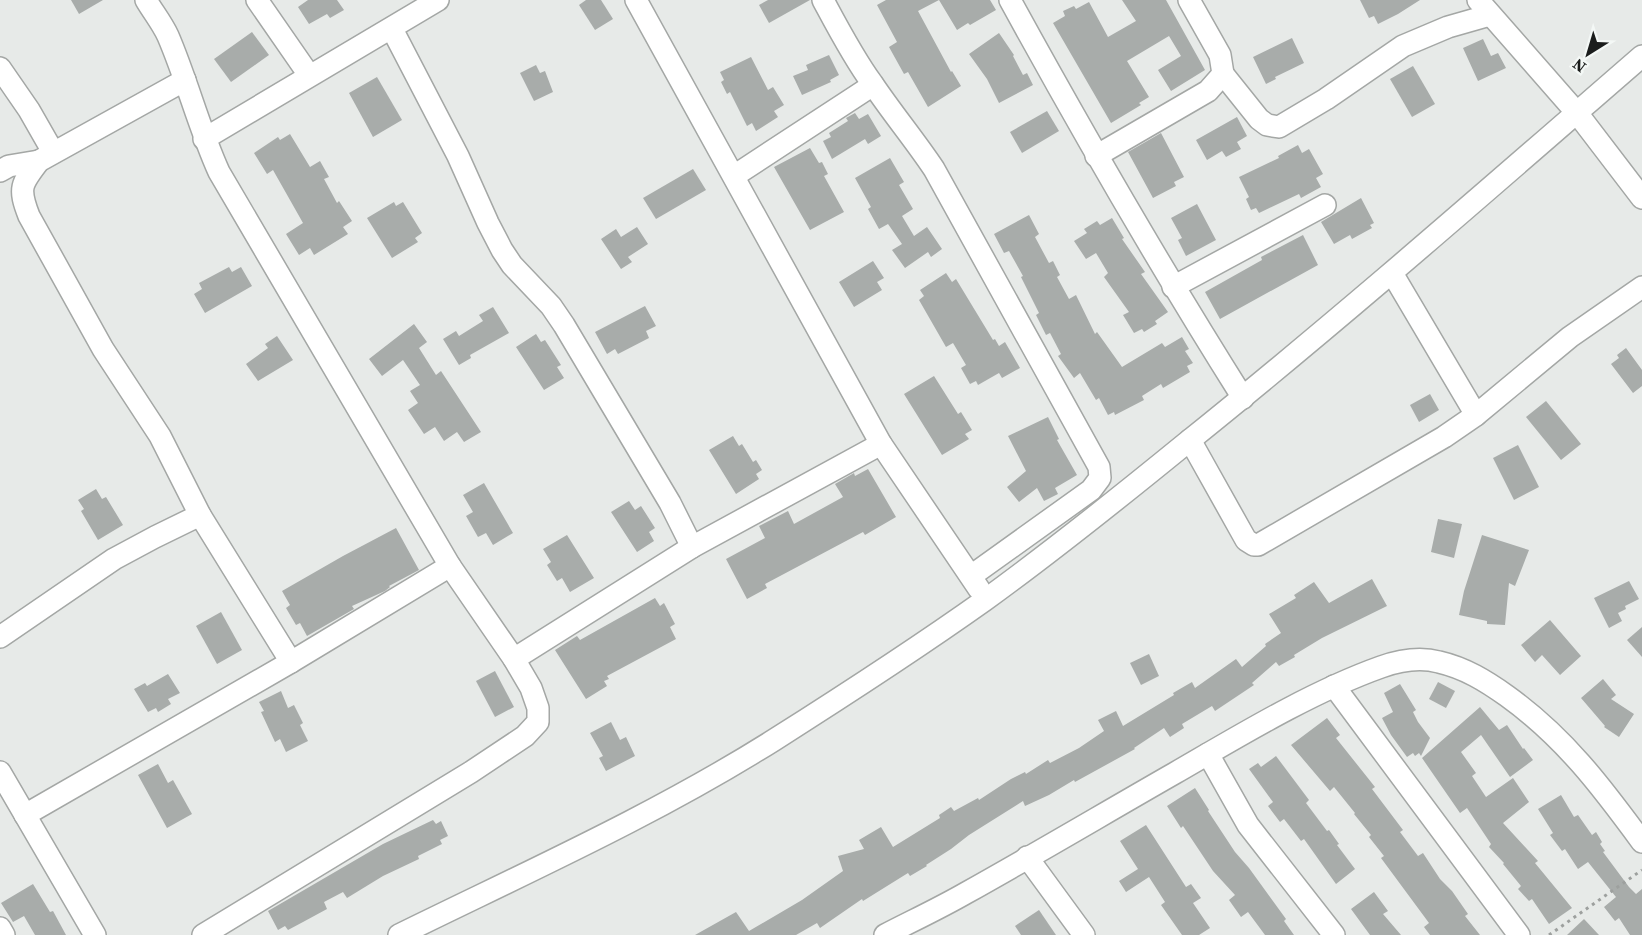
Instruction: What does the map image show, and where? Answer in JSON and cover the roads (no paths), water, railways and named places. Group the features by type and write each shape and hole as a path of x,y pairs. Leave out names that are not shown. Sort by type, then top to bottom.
{"street":[{"path":"146,0 167,33 204,139 219,172 450,566 514,659 531,688 538,708 538,722 525,736 471,772 202,935"},
{"path":"257,0 309,75"},
{"path":"204,139 438,0"},
{"path":"636,0 881,444 985,600"},
{"path":"823,0 856,60 934,169 1099,467 1100,478 1091,490 971,576"},
{"path":"1010,0 1096,156 1173,287 1243,398"},
{"path":"1190,0 1216,45 1222,61 1223,74 1259,119 1266,125 1279,127 1326,99 1403,46 1448,27 1484,7 1576,113 1642,198"},
{"path":"392,29 458,156 502,250 512,265 551,306 564,325 670,503 692,547"},
{"path":"399,935 638,818 696,787 791,729 985,600 1084,526 1243,398 1392,273 1642,56"},
{"path":"0,68 29,110 46,157"},
{"path":"1096,156 1208,91 1223,74"},
{"path":"0,171 9,166 46,157 185,80"},
{"path":"734,176 873,85"},
{"path":"46,157 24,181 22,199 29,216 103,349 160,436 200,515 291,662"},
{"path":"1173,287 1325,205"},
{"path":"1392,273 1476,415"},
{"path":"1190,440 1242,535 1254,545 1443,437 1476,415 1570,337 1642,287"},
{"path":"514,659 692,547 881,444"},
{"path":"0,637 114,559 200,515"},
{"path":"25,815 291,662 450,566"},
{"path":"898,932 1208,754 1334,686 1383,666 1422,660 1437,661 1459,667 1480,677 1524,708 1553,732 1601,786 1642,842"},
{"path":"1334,686 1519,935"},
{"path":"1208,754 1248,825 1334,935"},
{"path":"0,772 95,935"},
{"path":"1027,857 1084,935"},
{"path":"0,928 4,935"}]}
